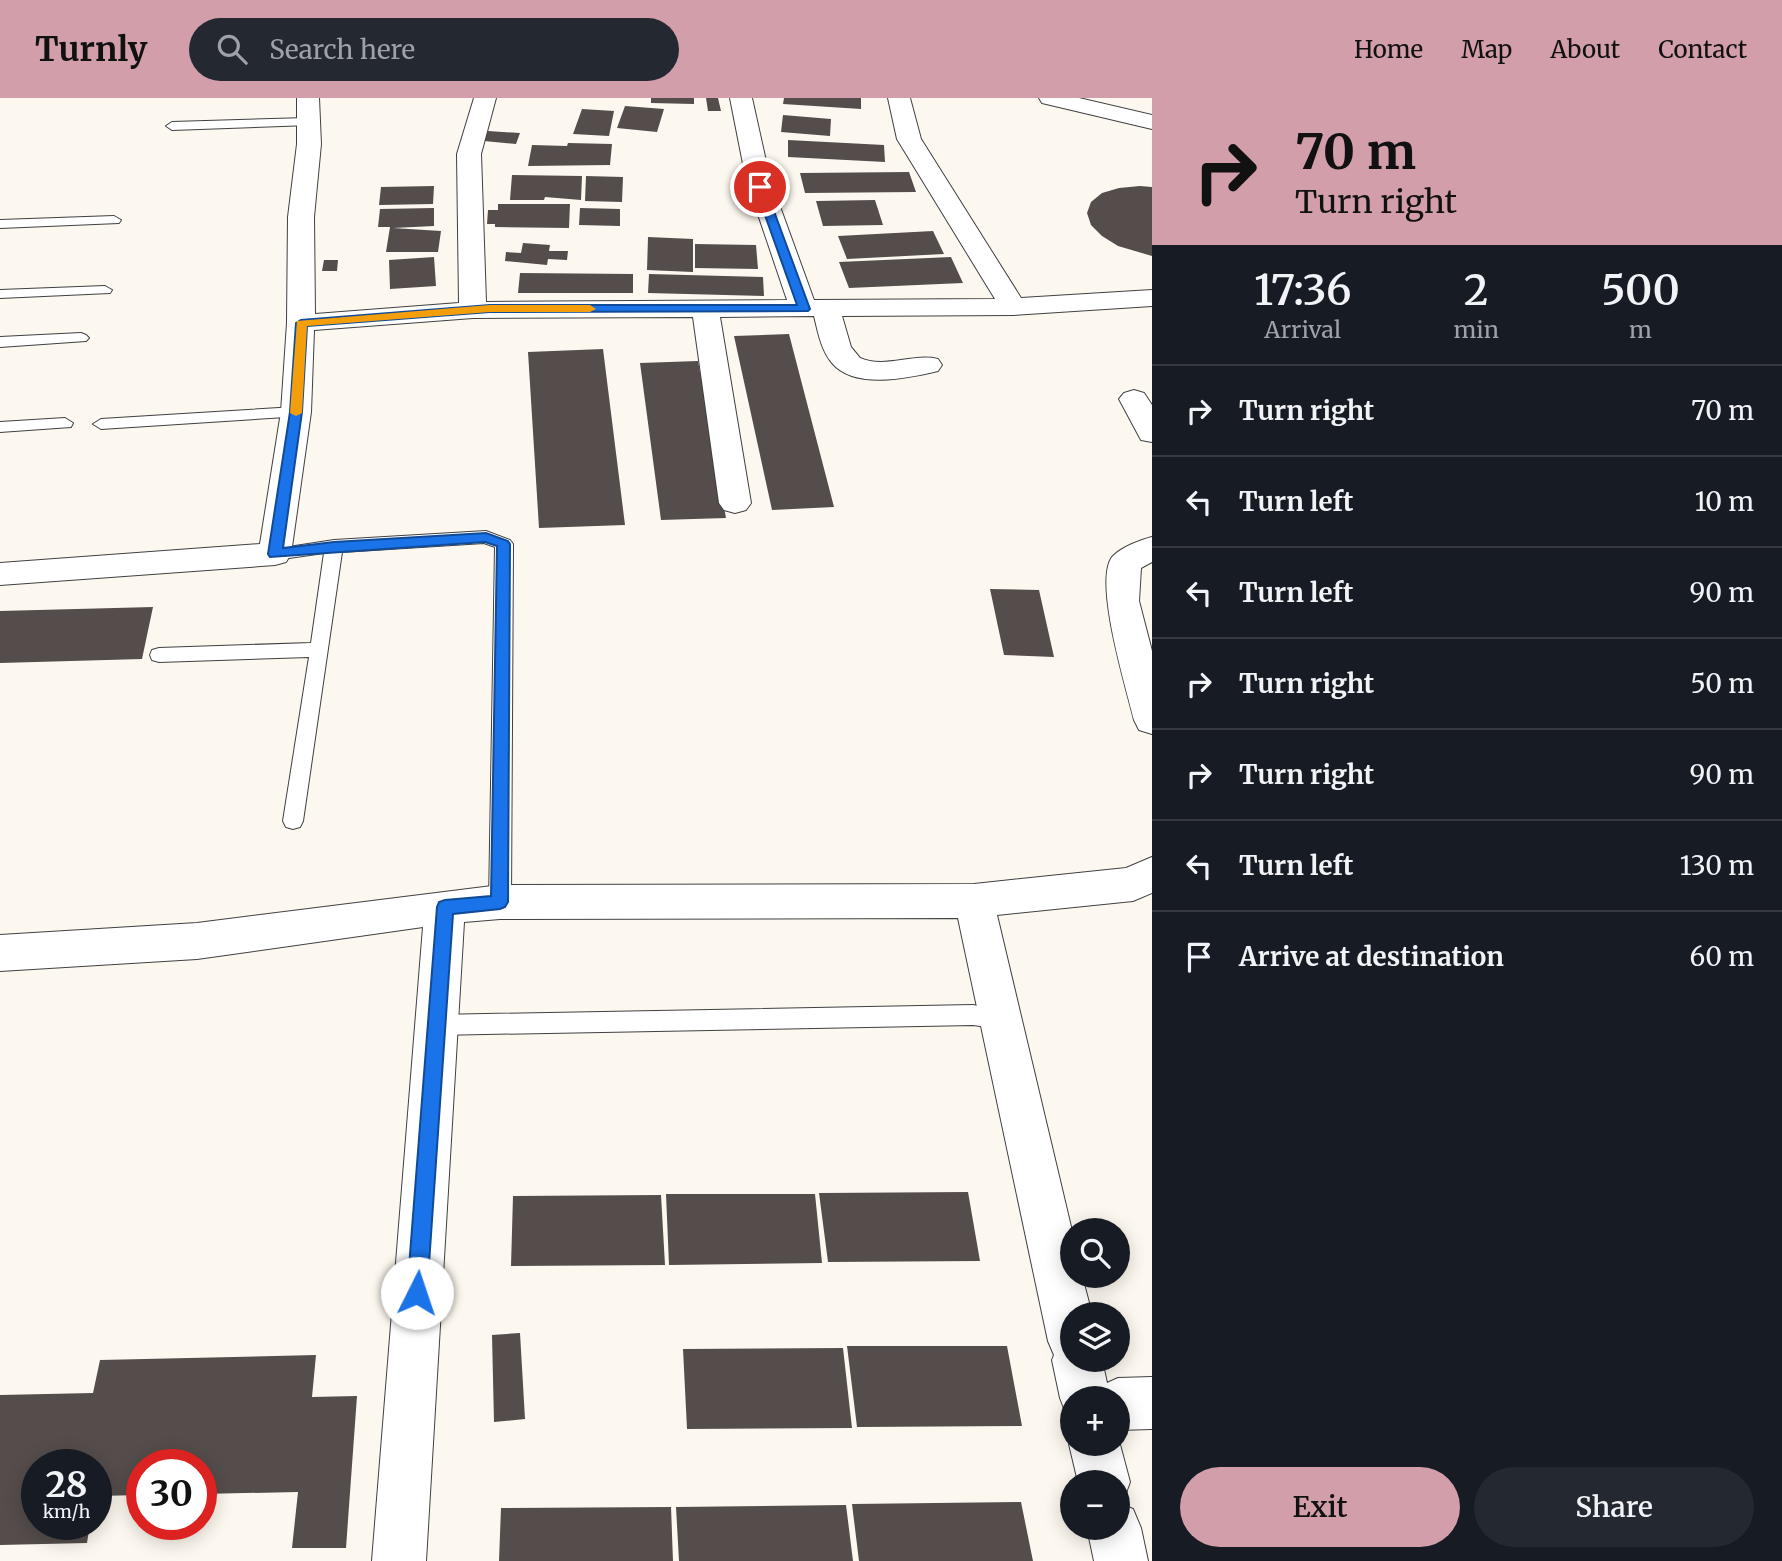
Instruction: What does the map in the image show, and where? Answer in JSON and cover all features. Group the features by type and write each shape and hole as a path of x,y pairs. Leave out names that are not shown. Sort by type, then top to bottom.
{"street":[{"path":"473,310 469,153 485,98"},
{"path":"740,98 745,137 760,187 815,309 842,357 857,367 873,370 928,365"},
{"path":"899,98 909,139 1013,307"},
{"path":"1050,98 1152,122"},
{"path":"0,574 275,554 296,412 301,323 301,217 309,144 308,110"},
{"path":"301,323 473,310 1013,307 1152,298"},
{"path":"705,309 735,503"},
{"path":"1134,399 1152,433"},
{"path":"1152,548 1125,563 1122,601 1152,720"},
{"path":"0,953 197,941 500,902 974,901 1133,884 1152,873"},
{"path":"974,901 1064,1302"},
{"path":"399,1561 445,907"},
{"path":"1130,1404 1152,1403"},
{"path":"1117,1540 1121,1561"}],"lane":[{"path":"172,126 308,110"},
{"path":"0,224 114,220"},
{"path":"0,294 105,290"},
{"path":"0,342 81,338"},
{"path":"101,424 296,412"},
{"path":"0,427 65,423"},
{"path":"275,554 334,546 486,537 504,544 500,902"},
{"path":"293,821 334,546"},
{"path":"159,655 320,650"},
{"path":"436,1024 523,1025 973,1015 1001,1019"}],"building":[{"path":"651,98 694,98 694,104 651,103"},
{"path":"706,98 718,98 721,111 708,111"},
{"path":"784,98 861,98 861,109 783,104"},
{"path":"625,106 664,109 657,132 617,128"},
{"path":"582,109 614,111 609,136 573,134"},
{"path":"783,115 831,119 830,136 781,132"},
{"path":"488,131 520,133 516,144 484,141"},
{"path":"788,140 884,145 885,162 788,157"},
{"path":"568,143 612,144 610,165 528,166 532,145 567,146"},
{"path":"909,172 916,192 805,193 800,173"},
{"path":"512,175 582,176 581,200 545,197 544,200 510,200"},
{"path":"586,176 623,177 622,202 585,201"},
{"path":"434,186 433,204 379,205 381,187"},
{"path":"1140,186 1152,187 1152,256 1118,246 1102,236 1091,225 1087,213 1091,202 1102,193"},
{"path":"875,200 883,225 823,226 816,201"},
{"path":"498,204 570,204 569,228 495,227 495,224 487,224 488,210 498,210"},
{"path":"434,208 434,226 393,228 441,231 438,252 386,252 390,227 378,227 380,209"},
{"path":"580,208 620,209 620,226 579,225"},
{"path":"933,231 944,254 847,259 838,236"},
{"path":"648,237 693,239 693,272 647,270"},
{"path":"523,243 550,245 549,251 568,251 567,260 548,259 547,265 505,261 506,252 521,253"},
{"path":"695,244 756,245 758,269 695,268"},
{"path":"434,257 436,286 390,289 389,260"},
{"path":"951,257 963,283 849,288 839,262"},
{"path":"324,260 338,260 337,271 322,271"},
{"path":"520,273 633,274 633,293 518,293"},
{"path":"649,274 763,277 764,296 648,293"},
{"path":"789,334 834,507 772,510 734,336"},
{"path":"603,349 625,525 539,528 528,352"},
{"path":"698,361 726,518 661,520 640,363"},
{"path":"990,589 1039,590 1054,657 1004,655"},
{"path":"153,607 142,659 0,663 0,611"},
{"path":"968,1192 980,1261 828,1262 819,1193"},
{"path":"666,1194 815,1194 822,1263 669,1265"},
{"path":"661,1195 665,1265 511,1266 513,1196"},
{"path":"520,1333 525,1419 494,1422 492,1335"},
{"path":"847,1346 1007,1346 1022,1426 857,1427"},
{"path":"843,1348 852,1428 687,1429 683,1349"},
{"path":"316,1355 312,1397 357,1396 346,1548 292,1548 298,1492 217,1494 217,1449 126,1449 126,1495 112,1496 112,1449 21,1449 21,1540 87,1540 87,1543 0,1545 0,1395 93,1393 100,1360"},
{"path":"1021,1502 1033,1561 859,1561 852,1504"},
{"path":"846,1505 853,1561 679,1561 676,1507"},
{"path":"671,1507 673,1561 499,1561 501,1508"}],"slow traffic":[{"path":"296,413 301,323 490,308 590,309"}],"route":[{"path":"417,1293 445,907 500,902 504,544 486,537 334,546 275,554 296,412 301,323 490,308 804,309 760,187"}]}
